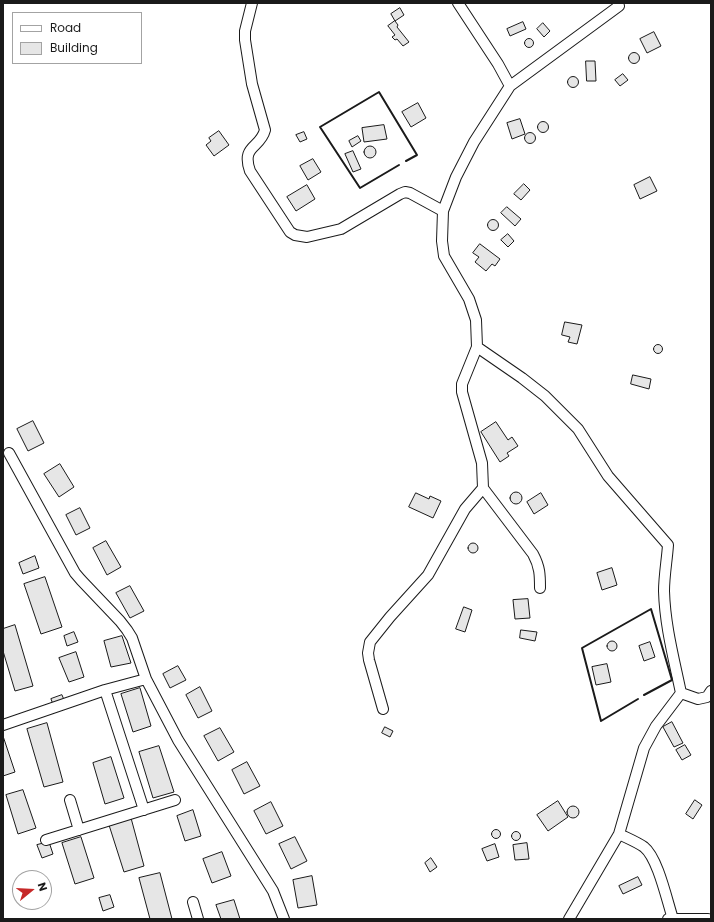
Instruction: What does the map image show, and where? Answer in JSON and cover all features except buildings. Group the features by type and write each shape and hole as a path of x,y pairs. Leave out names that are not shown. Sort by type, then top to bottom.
{"street":[{"path":"252,3 245,31 245,40 252,84 265,130 264,134 249,151 247,160 250,171 290,232 295,235 307,237 342,229 405,192 410,193 443,211"},
{"path":"458,3 510,86"},
{"path":"540,588 540,569 533,554 483,488 482,463 462,392 462,384 477,347 476,320 469,299 444,256 442,241 443,211 456,177 474,142 510,86 619,6"},
{"path":"477,347 546,396 578,430 608,476 668,545 664,590 666,616 670,645 681,693"},
{"path":"9,454 75,573 120,621 132,638 146,679 178,740 273,891 284,919"},
{"path":"383,709 369,660 368,653 370,642 390,617 428,575 465,509 483,488"},
{"path":"3,725 105,690 146,679"},
{"path":"105,690 144,810"},
{"path":"681,693 698,698 707,697 711,692"},
{"path":"569,919 619,834 644,748 656,726 681,693"},
{"path":"70,800 79,830"},
{"path":"46,840 175,800"},
{"path":"619,834 644,847 652,857 673,918"},
{"path":"193,902 198,919"},
{"path":"668,919 708,919"}],"wall":[{"path":"399,165 360,188 320,127 379,92 417,155 406,161"},
{"path":"638,699 601,721 582,648 651,609 672,680 644,695"}]}
